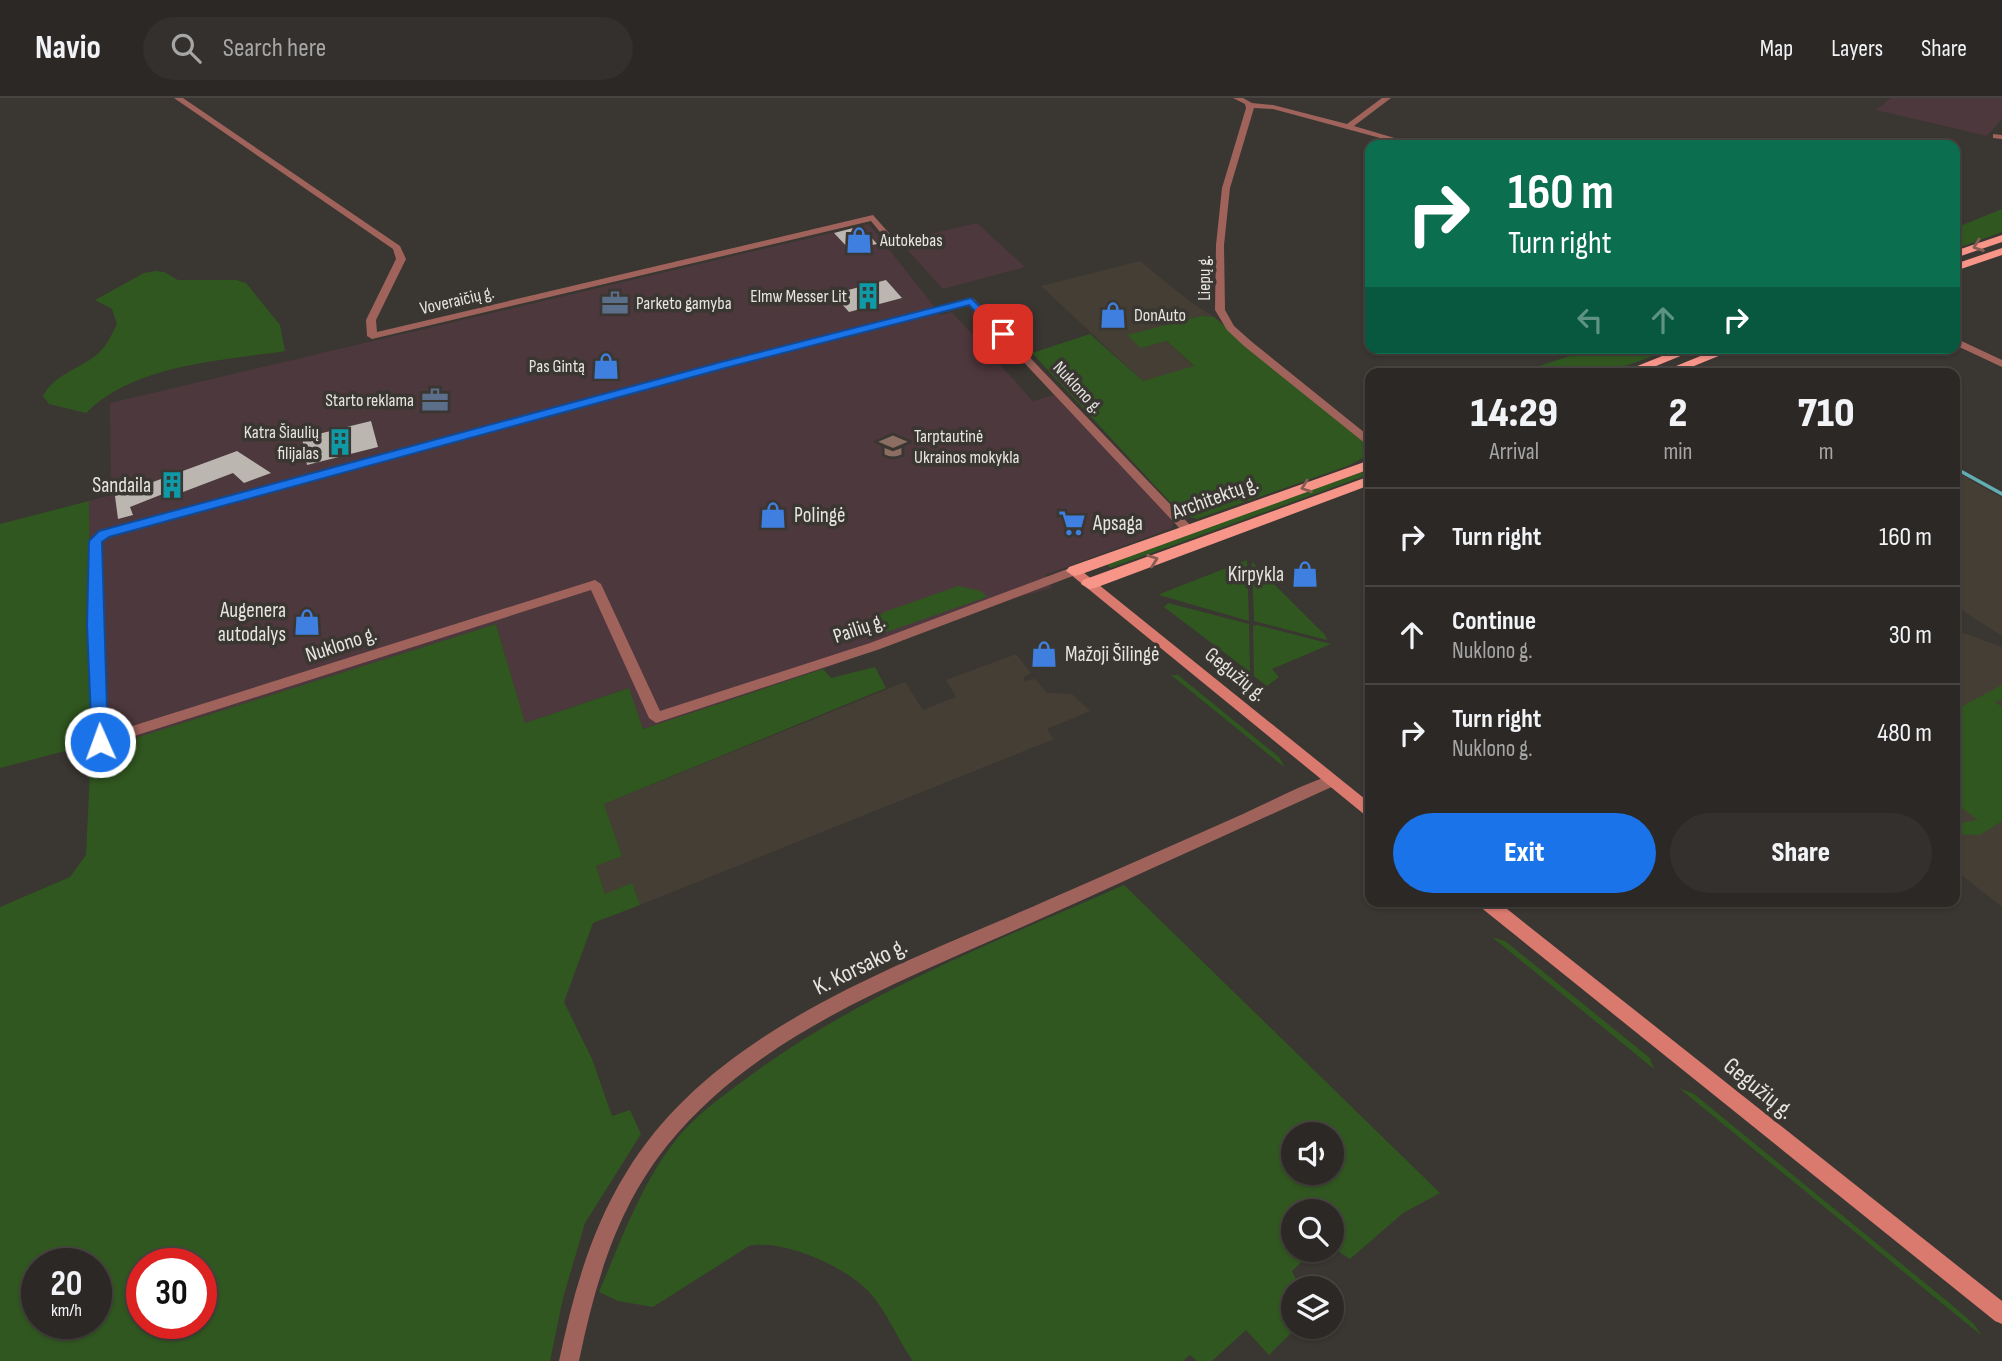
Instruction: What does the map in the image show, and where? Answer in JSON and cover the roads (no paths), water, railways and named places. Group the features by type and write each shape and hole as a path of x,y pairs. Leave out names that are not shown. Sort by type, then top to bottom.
{"main road":[{"path":"1960,252 2002,238"},
{"path":"1960,266 2002,251"},
{"path":"1640,368 1678,354"},
{"path":"1678,368 1716,354"},
{"name":"Architektų g.","path":"1074,571 1365,466"},
{"name":"Architektų g.","path":"1089,584 1365,482"},
{"name":"Gegužių g.","path":"1074,571 1365,807"},
{"name":"Gegužių g.","path":"1493,907 2002,1314"}],"street":[{"name":"Voveraičių g.","path":"178,98 397,248 401,258 371,320 372,336 873,218 892,241"},
{"path":"1237,98 1249,105 1273,107 1396,140"},
{"path":"1348,127 1387,98"},
{"name":"Liepų g.","path":"1249,105 1221,215 1220,310 1230,328 1248,344 1365,438"},
{"name":"Nuklono g.","path":"595,584 100,742 95,541 118,528 971,301 1187,529"},
{"path":"1960,343 2002,364"},
{"name":"Pailių g.","path":"595,584 656,718 875,646 1074,571"},
{"name":"K. Korsako g.","path":"569,1361 579,1305 613,1209 664,1133 689,1106 735,1067 799,1024 869,988 1331,781"}],"waterway":[{"path":"1960,471 2002,494"}],"place":[{"name":"Autokebas","path":"859,240"},
{"name":"Elmw Messer Lit","path":"868,296"},
{"name":"Parketo gamyba","path":"615,303"},
{"name":"DonAuto","path":"1113,315"},
{"name":"Pas Gintą","path":"606,366"},
{"name":"Starto reklama","path":"435,400"},
{"name":"Katra Šiaulių filijalas","path":"340,442"},
{"name":"Tarptautinė Ukrainos mokykla","path":"893,446"},
{"name":"Sandaila","path":"172,485"},
{"name":"Polingė","path":"773,515"},
{"name":"Apsaga","path":"1072,523"},
{"name":"Kirpykla","path":"1305,574"},
{"name":"Augenera autodalys","path":"307,622"},
{"name":"Mažoji Šilingė","path":"1044,654"}]}
